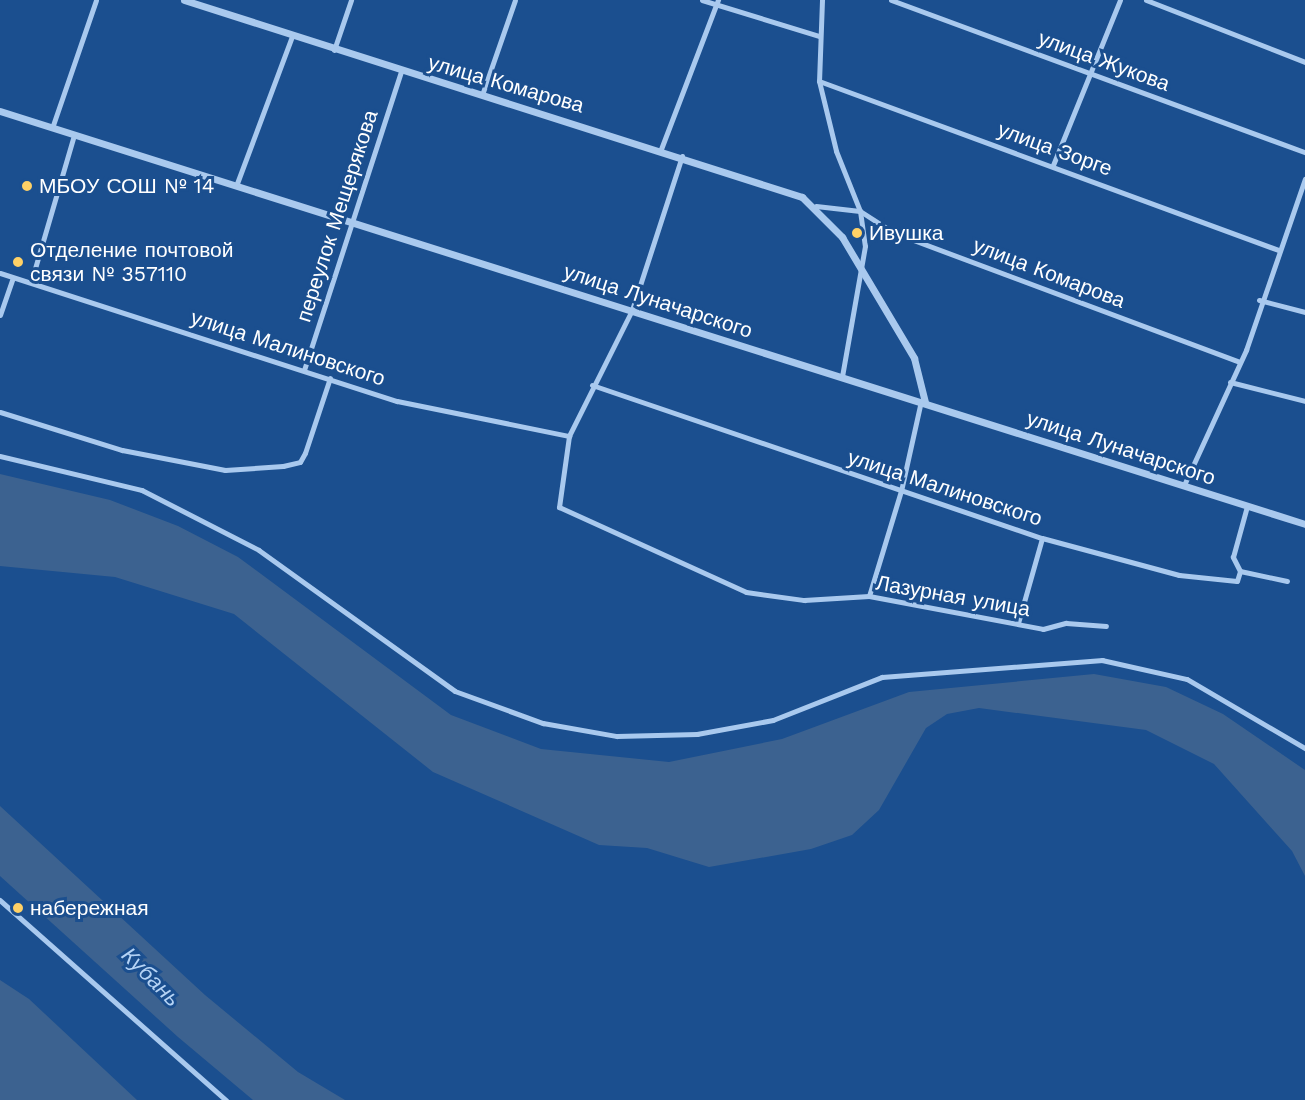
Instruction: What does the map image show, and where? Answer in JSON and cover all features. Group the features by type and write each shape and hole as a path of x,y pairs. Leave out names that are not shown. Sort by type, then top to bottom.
{"street":[{"path":"52,128 96,0"},
{"name":"улица Комарова","path":"184,0 334,51 483,92 661,149 816,206 860,211 892,231 1239,362"},
{"path":"334,51 351,0"},
{"path":"483,92 515,0"},
{"path":"702,0 717,2 819,36"},
{"path":"822,0 819,81 833,142 860,211 861,273 842,377"},
{"name":"улица Жукова","path":"891,0 1305,152"},
{"path":"1053,165 1092,74 1120,0"},
{"path":"1146,0 1305,62"},
{"path":"661,149 717,2"},
{"path":"236,186 292,36"},
{"name":"переулок Мещерякова","path":"304,370 356,221 401,71"},
{"name":"улица Зорге","path":"819,81 1279,249"},
{"name":"улица Луначарского","path":"0,111 236,186 356,221 1305,524"},
{"path":"31,282 74,135"},
{"path":"569,436 592,385 632,310 682,156"},
{"path":"1184,485 1239,362 1305,179"},
{"name":"улица Комарова","path":"816,206 842,237 861,273 914,358 923,401"},
{"name":"улица Малиновского","path":"0,273 397,401 569,436"},
{"path":"0,315 13,278"},
{"path":"1260,300 1305,312"},
{"path":"0,412 122,450 214,467 283,466 300,462 305,453 330,378"},
{"path":"1230,382 1305,401"},
{"name":"улица Малиновского","path":"592,385 1042,538 1179,575 1237,581 1240,571"},
{"path":"869,596 901,491 923,401"},
{"name":"Лазурная улица","path":"569,436 559,507 746,592 804,600 869,596 1043,628 1066,623 1106,626"},
{"path":"0,456 142,490 259,550 455,691 554,726 617,736 697,734 773,720 882,677 1102,660 1187,679 1305,748"},
{"path":"1247,506 1233,557 1240,571 1287,581"},
{"path":"1018,623 1042,538"},
{"path":"0,900 226,1100"}],"water":[{"path":"0,474 110,500 178,526 238,557 451,715 541,749 669,762 782,739 909,692 1094,674 1166,687 1223,714 1305,770 1305,876 1292,851 1214,764 1146,730 979,708 947,714 926,728 879,810 852,835 811,849 709,867 647,848 599,845 433,772 234,614 115,577 0,566"},
{"name":"Кубань","path":"0,806 205,995 298,1072 345,1100 253,1100 178,1037 0,876"},
{"path":"0,980 29,999 137,1100 0,1100"}],"place":[{"name":"МБОУ СОШ № 14","path":"27,186"},
{"name":"Ивушка","path":"857,233"},
{"name":"Отделение почтовой связи № 357110","path":"18,262"},
{"name":"набережная","path":"18,908"}]}
